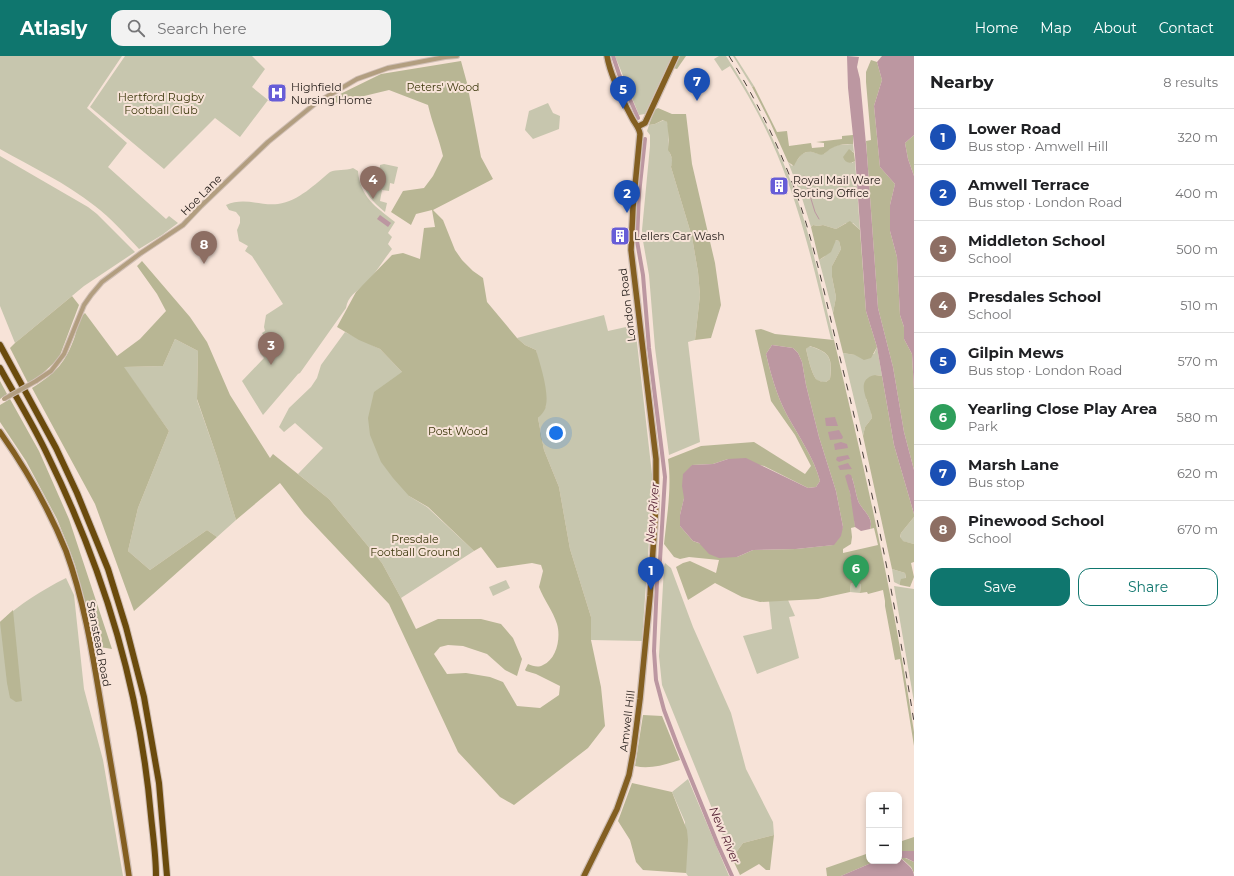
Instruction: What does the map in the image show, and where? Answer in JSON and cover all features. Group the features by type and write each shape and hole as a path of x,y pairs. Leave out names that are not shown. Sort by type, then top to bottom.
{"highway":[{"path":"0,345 56,448 77,493 108,569 126,627 144,697 159,783 167,876"},
{"path":"0,368 48,455 68,498 97,573 115,629 134,699 149,785 156,876"}],"main road":[{"path":"607,56 614,77 630,114 639,126 645,123 676,56"},
{"name":"London Road","path":"639,126 640,134 630,242 656,465 656,504 652,558"},
{"name":"Stanstead Road","path":"0,432 30,479 49,514 66,551 78,588 90,639 129,876"},
{"name":"Amwell Hill","path":"584,876 610,826 624,793 629,775 640,699 650,596 652,558"}],"street":[{"name":"Hoe Lane","path":"2,401 51,371 64,354 84,305 102,282 141,253 183,226 201,206 268,142 316,103 357,79 388,68 445,56 457,56"}],"green space":[{"path":"0,56 122,56 87,108 127,143 108,167 166,219 169,216 178,223 139,249 118,226 84,198 49,176 0,149"},
{"name":"Hertford Rugby Football Club","path":"125,56 252,56 265,69 252,87 268,100 240,137 215,118 164,169 90,107"},
{"path":"615,56 672,56 645,114 639,115"},
{"path":"679,56 686,56 677,69 673,68"},
{"path":"719,56 726,56 748,92 768,129 785,167 805,223 834,340 831,339 814,269 786,176 767,131 743,87 730,66 722,71 714,59"},
{"path":"733,56 735,56 754,86 752,87"},
{"path":"871,60 877,62 882,80 874,106 880,167 895,184 890,205 890,231 897,257 900,315 904,327 904,339 912,354 914,390 914,470 904,432 893,367 878,308 866,141 871,140 866,72"},
{"name":"Post Wood","path":"461,61 467,83 481,157 493,179 433,210 443,220 455,250 462,260 483,278 487,302 517,338 525,345 536,350 544,378 547,399 546,407 538,418 544,450 559,487 570,549 591,617 591,640 601,687 605,726 588,748 514,805 500,797 458,752 389,604 304,514 280,483 236,520 217,457 197,399 198,351 175,339 163,366 124,367 169,431 138,508 128,551 150,570 207,530 217,537 134,611 95,504 32,388 54,372 64,360 72,345 80,320 85,313 117,356 140,339 166,311 157,294 137,266 142,261 190,317 207,342 230,395 270,458 273,454 329,499 382,563 416,629 438,619 481,619 501,624 513,638 522,659 517,676 505,670 487,654 463,646 448,645 440,647 434,654 447,674 466,673 490,677 503,682 517,706 540,708 559,695 560,686 525,670 528,664 539,666 548,662 555,653 558,641 557,624 539,587 543,571 541,565 532,563 497,568 481,547 474,551 428,507 409,496 393,478 381,462 370,435 368,418 374,392 402,372 380,349 359,340 337,327 356,292 392,255 403,253 420,259 424,228 435,227 432,210 416,214 411,225 391,212 403,191 424,188 433,176 443,156 428,105 389,90 331,104 332,98 381,74"},
{"path":"754,86 777,132 787,131 789,146 811,143 812,148 824,147 824,143 816,142 842,139 842,136 853,135 853,144 845,144 831,148 822,155 806,152 799,158 794,166 788,162 752,87"},
{"path":"548,103 553,113 560,116 559,129 533,139 525,130 529,111"},
{"path":"658,108 672,114 686,114 692,164 715,263 721,305 711,338 695,340 700,295 698,272 692,237 671,167 672,160 668,150 669,140 667,122 663,120 649,125 654,110"},
{"path":"664,120 667,122 669,151 672,159 671,167 692,237 700,295 695,340 688,342 700,442 669,455 655,348 649,275 642,230 650,146 650,135 647,131 649,125"},
{"path":"914,135 914,176 908,159 905,143"},
{"path":"853,144 854,153 852,151 852,163 855,161 860,230 853,223 846,223 836,229 823,225 813,225 811,227 788,162 792,166 802,154 809,151 824,154 830,148 838,145"},
{"path":"849,149 854,153 855,161 846,162 843,157"},
{"path":"0,156 88,207 135,252 84,286 15,343 0,306"},
{"path":"384,164 398,167 394,184 390,183 389,191 382,190 380,201 387,203 385,212 366,192 361,175"},
{"path":"353,168 358,171 362,188 370,201 395,222 388,233 392,237 388,244 392,249 368,281 351,297 346,308 300,373 263,415 242,381 264,358 260,353 264,336 262,333 265,331 264,327 266,315 283,304 252,256 245,251 248,246 239,241 237,230 240,223 240,217 236,212 229,210 226,205 239,202 278,204 286,202 300,196 330,172"},
{"path":"850,221 860,230 866,311 877,347 871,358 864,360 855,355 843,353 833,313 836,297 832,277 832,266 841,249 839,241 836,240 831,252 819,260 811,227 813,225 823,225 836,229"},
{"path":"836,240 839,241 841,249 832,266 832,277 836,297 833,313 819,260 824,257"},
{"path":"72,296 79,305 59,358 41,375 28,383 10,348"},
{"path":"604,315 608,331 635,325 653,483 642,641 591,640 591,617 570,549 559,487 544,450 538,418 546,406 536,350 525,345 517,338"},
{"path":"761,329 775,334 834,340 868,486 888,584 914,732 914,746 900,659 895,660 883,590 868,594 867,592 860,593 861,584 851,583 850,592 818,599 760,602 742,597 715,583 688,600 676,567 690,561 716,573 719,560 689,557 680,559 674,557 664,544 668,512 668,459 701,446 754,442 805,474 811,466 795,435 771,401 755,330","holes":["772,345 793,348 798,353 802,362 819,437 836,491 843,527 833,545 796,549 753,550 737,557 693,541 680,526 680,515 692,465 713,464 728,459 764,466 808,488 816,487 820,481 810,456 780,400 772,378 766,354","810,346 825,353 830,360 830,379 826,382 817,380 814,376 806,349","852,478 859,503 870,518 870,529 874,528 878,545 843,553 843,549 851,544 851,528 855,527 854,511 849,488"]},
{"name":"Presdale Football Ground","path":"345,332 380,349 403,373 409,496 427,507 474,551 401,598 382,563 329,499 298,474 323,448 295,423 284,432 279,427 289,408 311,387 317,378 321,365"},
{"path":"175,339 198,351 197,400 217,457 236,520 217,537 207,530 150,570 128,551 138,508 169,431 123,367 163,366"},
{"path":"809,346 825,353 830,360 830,379 826,382 818,381 814,376 806,349"},
{"path":"877,347 882,376 875,375 866,399 871,410 872,418 865,427 863,436 843,353 855,355 874,354"},
{"path":"875,375 882,376 894,445 914,514 914,517 901,533 900,537 903,541 914,544 914,562 911,563 914,577 910,587 900,585 901,579 906,578 905,573 892,569 863,436 865,427 872,418 864,393 864,387 868,378"},
{"path":"0,381 7,394 0,399"},
{"path":"10,399 39,451 69,519 112,649 94,646 84,598 75,565 57,519 26,461 0,422 0,405"},
{"path":"914,517 914,544 902,541 900,538 901,533"},
{"path":"665,563 671,568 693,627 731,713 746,769 773,822 774,835 743,843 732,858 662,685 659,656"},
{"path":"892,569 905,573 906,579 900,582 900,585 894,582"},
{"path":"66,578 74,595 84,689 103,760 123,876 0,876 0,622 15,609 48,587"},
{"path":"506,580 510,588 493,596 489,587"},
{"path":"851,583 861,584 860,593 850,592"},
{"path":"894,586 914,589 914,702"},
{"path":"788,600 795,616 789,617 799,658 757,674 743,636 772,629 769,601"},
{"path":"13,610 22,701 16,702 10,698 7,683 0,622"},
{"path":"643,715 662,716 680,760 652,767 635,766"},
{"path":"688,779 729,876 688,876 686,873 685,822 672,792"},
{"path":"632,783 672,792 687,830 688,840 686,873 643,870 636,862 630,840 618,821"},
{"path":"774,835 770,870 766,870 759,864 740,875 732,858 743,843"},
{"path":"914,837 914,851 902,851 902,841"},
{"path":"866,854 866,864 869,864 841,876 827,876 826,868"},
{"path":"902,858 914,862 914,873 911,867"}],"shaded area":[{"path":"847,56 859,57 857,67 860,79 867,155 878,308 893,367 904,432 914,470 914,514 894,445 877,347 866,311 855,155 848,88"},
{"path":"882,56 914,56 914,135 905,143 908,159 914,176 914,390 912,354 904,339 904,327 900,315 897,257 890,231 890,205 895,184 880,167 874,106 882,80 877,62"},
{"path":"380,215 391,223 388,227 377,219"},
{"path":"772,345 793,348 798,353 802,362 819,437 836,491 843,527 841,536 834,545 796,549 753,550 737,557 719,558 709,554 699,543 693,541 680,526 680,515 684,498 682,486 683,474 692,465 713,464 728,459 746,458 808,488 816,487 820,481 810,456 783,408 777,393 766,354"},
{"path":"835,417 838,426 826,426 825,418"},
{"path":"839,430 843,437 842,439 830,440 828,432"},
{"path":"841,442 847,444 848,448 835,450 834,444"},
{"path":"848,455 850,459 839,462 836,460 837,457"},
{"path":"848,463 852,469 840,470 838,466"},
{"path":"848,474 851,475 859,503 870,518 870,529 861,531 855,527 850,493 845,476"},
{"path":"902,851 914,851 914,862 906,858 902,858"},
{"path":"902,859 914,873 914,876 841,876 869,864 902,864"}],"waterway":[{"name":"New River","path":"613,56 638,118"},
{"name":"New River","path":"645,139 639,194 637,241 643,275 649,348 665,477 660,560 657,581 654,651 656,680 664,710 678,747 732,876"},
{"path":"804,176 815,212 819,219"}],"railway":[{"path":"729,56 750,91 777,146 800,204 812,243 872,496 899,631 914,722"}],"place":[{"name":"Highfield Nursing Home","path":"277,93"},
{"name":"Marsh Lane","path":"697,101"},
{"name":"Gilpin Mews","path":"623,109"},
{"name":"Royal Mail Ware Sorting Office","path":"779,186"},
{"name":"Presdales School","path":"373,199"},
{"name":"Amwell Terrace","path":"627,213"},
{"name":"Lellers Car Wash","path":"620,236"},
{"name":"Pinewood School","path":"204,264"},
{"name":"Middleton School","path":"271,365"},
{"name":"Yearling Close Play Area","path":"856,588"},
{"name":"Lower Road","path":"651,590"}],"park label":[{"name":"Peters' Wood","path":"443,87"}]}
